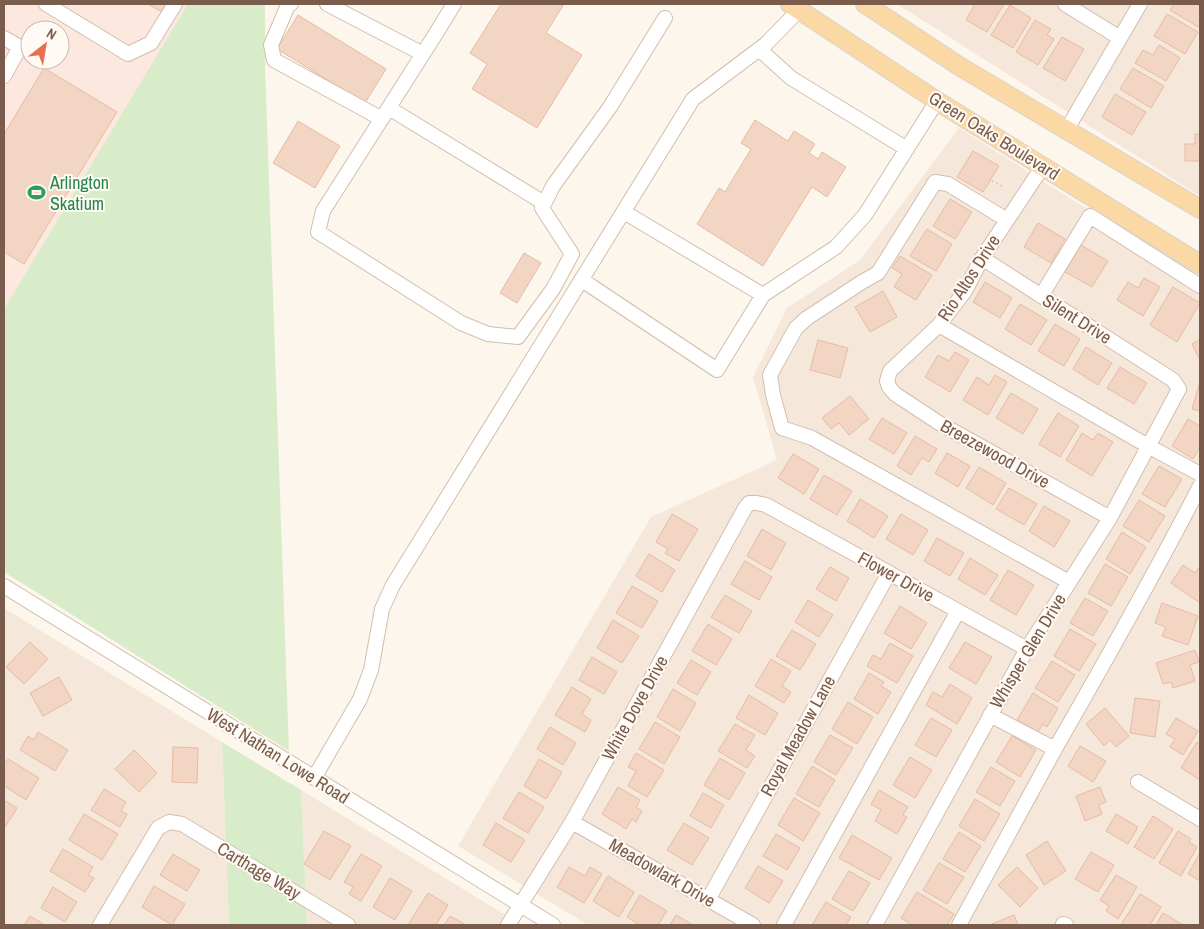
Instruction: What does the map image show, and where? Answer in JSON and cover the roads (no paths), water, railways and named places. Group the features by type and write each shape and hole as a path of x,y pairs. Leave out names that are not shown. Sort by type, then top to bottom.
{"main road":[{"path":"865,4 959,66 1200,209"},
{"name":"Green Oaks Boulevard","path":"797,6 937,101 1200,264"}],"street":[{"path":"46,4 128,54 151,43 175,4"},
{"path":"291,4 288,5 271,45 274,60 385,113 544,204"},
{"path":"327,4 423,54"},
{"path":"454,4 323,211 318,232 461,323 488,334 518,337 553,289 572,254 542,208 553,186 610,106 665,18"},
{"path":"1065,4 1120,38"},
{"path":"1067,130 1140,4"},
{"path":"314,778 360,699 371,670 382,609 393,585 693,99 759,50 780,30 797,6"},
{"path":"4,38 20,47 4,76"},
{"path":"759,50 791,78 907,149"},
{"path":"582,280 717,370 763,295 836,247 865,215 937,101"},
{"name":"Rio Altos Drive","path":"888,381 890,371 939,325 965,291 982,258 1043,166"},
{"path":"1007,220 948,184 935,182 878,273 807,318 796,328 770,375 773,395 782,428 812,438 1069,582"},
{"path":"624,212 763,295"},
{"path":"1041,296 1090,216 1200,286"},
{"name":"Silent Drive","path":"982,258 1173,380"},
{"path":"939,325 1200,474"},
{"name":"Whisper Glen Drive","path":"875,925 1027,649 1110,518 1180,389 1173,380"},
{"name":"Breezewood Drive","path":"888,381 889,387 895,394 939,423 1110,518"},
{"path":"959,925 1055,749 1129,620 1200,486"},
{"name":"White Dove Drive","path":"508,925 572,822 744,508 750,503 766,505"},
{"name":"Flower Drive","path":"766,505 1027,649"},
{"name":"Royal Meadow Lane","path":"708,900 889,573"},
{"name":"West Nathan Lowe Road","path":"4,586 553,925"},
{"path":"784,925 958,611"},
{"path":"990,715 1055,749"},
{"path":"1138,782 1200,819"},
{"name":"Carthage Way","path":"100,925 158,828 169,822 182,824 348,925"},
{"name":"Meadowlark Drive","path":"572,822 753,925"}],"place":[{"name":"Arlington Skatium","path":"36,193"}]}
